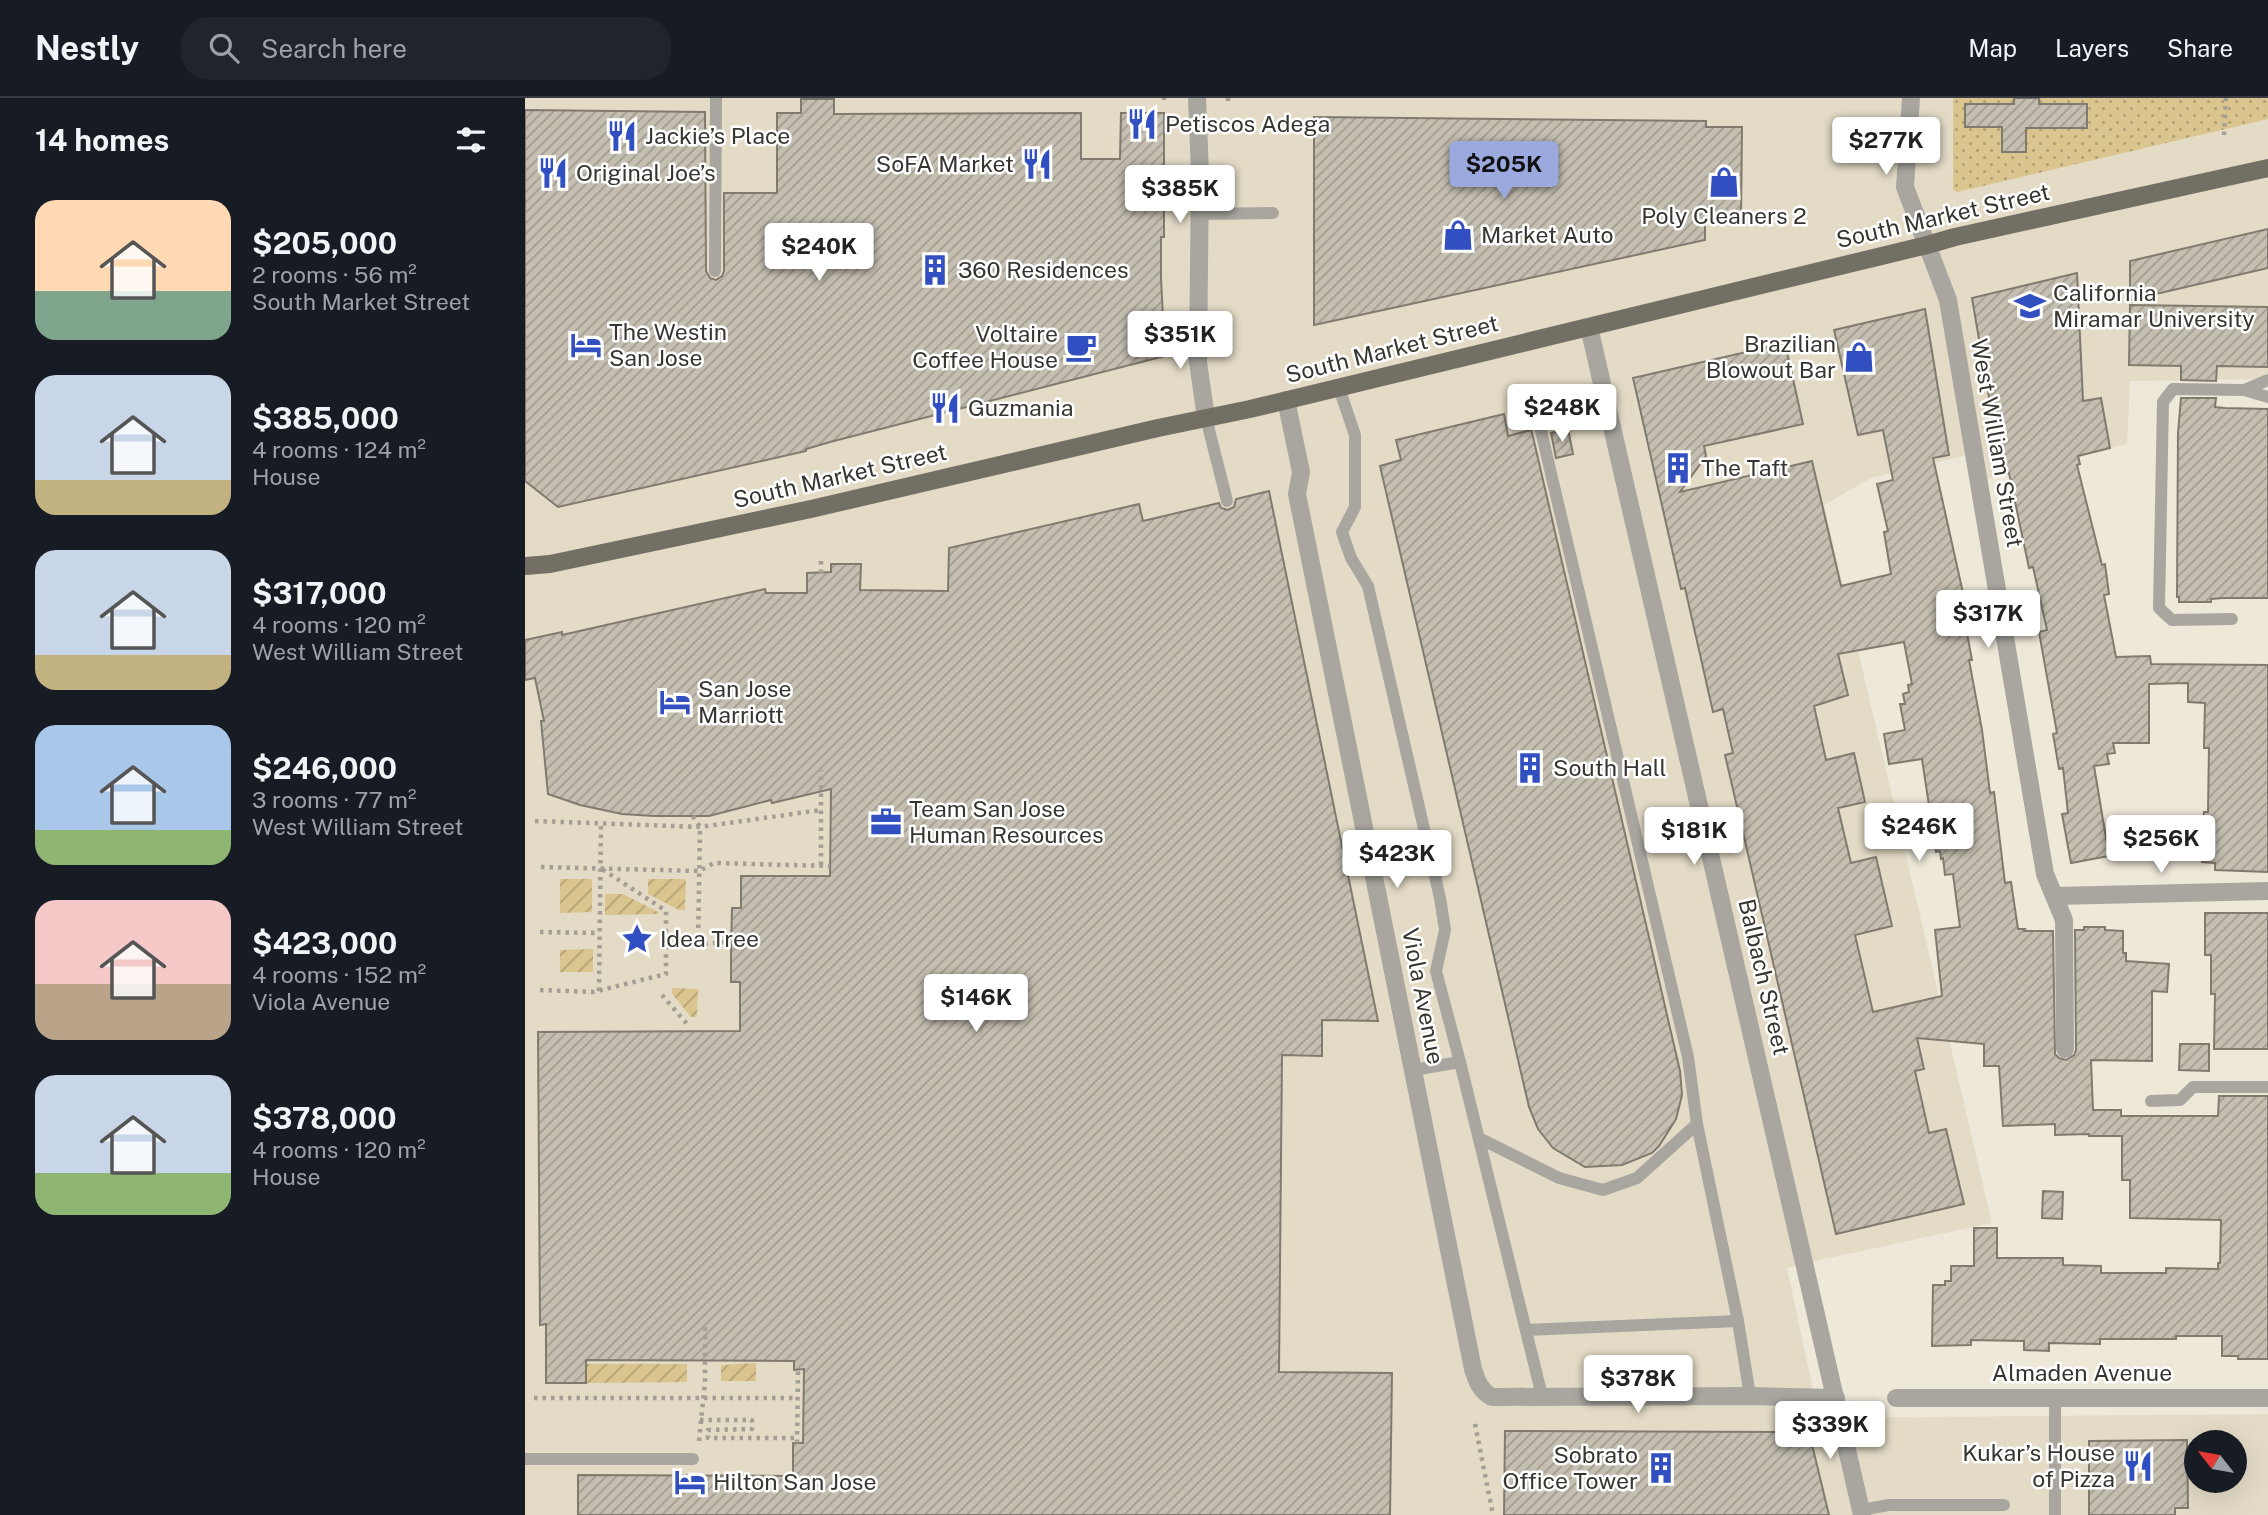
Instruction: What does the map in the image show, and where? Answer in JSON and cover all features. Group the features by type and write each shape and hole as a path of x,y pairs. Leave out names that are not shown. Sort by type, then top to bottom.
{"main road":[{"name":"South Market Street","path":"525,566 559,562 811,509 1286,401 1955,237 2268,168"}],"street":[{"path":"1197,98 1198,362 1206,418"},
{"name":"West William Street","path":"1911,98 1905,187 1948,300 2045,874 2064,920 2065,1049"},
{"name":"Balbach Street","path":"1589,327 1862,1513"},
{"name":"Viola Avenue","path":"1286,401 1301,472 1297,494 1473,1369 1484,1393 1492,1397 1542,1396"},
{"path":"2055,896 2268,891"},
{"path":"1542,1396 1836,1398"},
{"name":"Almaden Avenue","path":"1896,1398 2268,1398"}],"lane":[{"path":"715,271 716,98"},
{"path":"1199,214 1273,213"},
{"path":"2244,390 2268,380"},
{"path":"1339,388 1355,435 1355,507 1342,532 1351,558 1369,586 1440,898 1445,930 1436,971 1542,1396"},
{"path":"2232,620 2172,620 2159,608 2163,402 2173,389 2244,390 2268,397"},
{"path":"1206,418 1227,501"},
{"path":"1538,418 1688,1057 1697,1124 1738,1321 1750,1396"},
{"path":"1413,1070 1460,1062"},
{"path":"2151,1101 2180,1100 2193,1087 2268,1087"},
{"path":"1479,1138 1559,1178 1603,1189 1637,1178 1697,1124"},
{"path":"1526,1330 1738,1321"},
{"path":"2055,1398 2055,1515"},
{"path":"525,1459 693,1459"},
{"path":"1862,1513 1889,1504 2004,1505"}],"path":[{"path":"2224,135 2226,98"},
{"path":"821,559 821,573"},
{"path":"821,770 821,865"},
{"path":"535,821 699,827 821,810"},
{"path":"694,816 699,827 698,946"},
{"path":"599,991 601,823"},
{"path":"541,867 699,871 714,863 830,866"},
{"path":"540,990 593,992 666,974 666,911 600,869"},
{"path":"540,932 599,933"},
{"path":"679,945 698,946 731,941"},
{"path":"662,995 688,1024"},
{"path":"699,1444 705,1374 705,1323"},
{"path":"700,1420 752,1420 752,1429 708,1430 708,1438 797,1440 798,1370"},
{"path":"534,1398 798,1398"},
{"path":"1475,1424 1493,1515"}],"shaded area":[{"path":"525,98 2268,98 2268,379 2130,381 2127,444 1987,479 1981,452 1871,478 1824,505 1992,1223 1787,1268 1819,1418 2268,1414 2268,1515 525,1515"},
{"path":"1953,98 2268,98 2268,119 1957,192 1953,190"},
{"path":"560,879 592,879 592,912 560,913"},
{"path":"648,879 686,879 685,910 679,910 648,894"},
{"path":"605,894 623,894 658,914 605,915"},
{"path":"593,949 593,972 560,972 560,950"},
{"path":"672,988 698,989 697,1017 691,1017 672,994"},
{"path":"756,1363 756,1381 721,1381 721,1365"},
{"path":"586,1364 687,1364 687,1382 586,1383"}],"building":[{"path":"2014,98 2039,98 2039,104 2087,104 2087,128 2026,128 2026,152 2002,152 2002,127 1965,127 1965,104 2014,104"},
{"path":"801,99 834,99 834,114 1081,113 1081,159 1120,159 1121,113 1164,113 1164,237 1161,237 1161,278 1165,356 830,442 806,451 558,507 525,481 525,110 705,112 706,271 710,278 716,280 724,271 724,193 777,193 777,113 801,113"},
{"path":"1314,117 1706,121 1706,127 1742,127 1741,221 1705,221 1705,240 1314,325"},
{"path":"2268,229 2268,268 2130,300 2130,261"},
{"path":"2077,273 2083,401 2101,398 2110,448 2078,456 2080,464 2077,465 2102,565 2105,564 2109,594 2104,595 2116,657 2150,656 2151,664 2268,665 2268,872 2215,870 2215,863 2202,860 2154,860 2154,840 2186,841 2186,833 2203,833 2204,812 2208,812 2209,748 2204,748 2205,703 2188,702 2188,683 2149,684 2149,743 2113,743 2115,753 2107,754 2109,764 2094,766 2109,856 2071,863 2062,814 2068,813 2063,768 2059,769 2053,734 2057,733 2039,632 2047,630 2033,567 2029,568 2009,473 2002,474 1972,298"},
{"path":"2130,305 2268,307 2268,367 2217,366 2216,381 2181,380 2181,366 2129,365"},
{"path":"1925,309 1949,455 1933,458 1967,611 1963,612 1972,660 1969,660 1990,793 1994,792 2005,883 2011,882 2018,929 2053,931 2055,1054 2066,1060 2074,1055 2076,1050 2075,930 2105,927 2105,930 2123,931 2123,953 2126,953 2126,961 2169,964 2167,992 2152,991 2152,1061 2091,1060 2093,1110 2121,1110 2121,1116 2218,1116 2219,1096 2268,1096 2268,1359 2222,1356 2222,1336 2100,1339 2100,1344 2049,1343 2049,1351 2024,1350 2024,1341 1971,1340 1971,1345 1932,1346 1933,1285 1945,1285 1945,1281 1951,1281 1951,1266 1974,1266 1974,1228 1997,1228 1997,1258 2063,1258 2063,1265 2101,1266 2101,1273 2166,1273 2166,1268 2218,1269 2220,1263 2221,1220 2130,1218 2130,1180 2122,1180 2122,1136 2055,1135 2055,1124 2003,1126 1999,1066 1984,1066 1984,1044 1917,1038 1924,1069 1915,1071 1929,1133 1946,1129 1964,1204 1836,1234 1725,755 1733,753 1723,709 1713,712 1685,588 1681,589 1633,378 1785,343 1803,424 1704,446 1706,456 1680,492 1812,461 1841,586 1891,574 1884,532 1888,531 1877,484 1893,480 1883,430 1858,435 1834,330","holes":["1904,642 1912,684 1908,685 1909,692 1903,694 1905,704 1900,704 1905,730 1884,734 1889,764 1922,759 1936,852 1940,851 1941,859 1943,858 1945,875 1953,874 1960,927 1935,930 1942,996 1873,1012 1855,935 1892,926 1876,857 1851,863 1838,808 1865,802 1854,753 1826,760 1814,706 1848,695 1838,654"]},
{"path":"2181,398 2216,398 2215,407 2268,409 2268,598 2179,602 2178,433"},
{"name":"South Hall","path":"1504,414 1508,436 1531,430 1533,437 1680,1071 1682,1095 1676,1119 1652,1153 1622,1165 1585,1167 1553,1148 1538,1129 1529,1107 1380,466 1401,460 1396,440"},
{"path":"1568,429 1573,454 1556,458 1551,433"},
{"path":"1269,491 1378,1021 1322,1020 1322,1056 1282,1055 1279,1372 1392,1373 1390,1515 578,1515 578,1475 793,1476 793,1443 803,1443 804,1369 794,1370 794,1361 586,1360 586,1383 546,1383 546,1324 540,1325 538,1032 740,1031 740,982 731,982 731,953 732,908 741,908 741,876 830,876 831,789 772,803 771,800 709,816 622,814 580,805 548,794 541,721 544,721 535,678 525,680 525,640 562,632 562,635 765,589 766,593 807,593 807,573 831,572 831,564 861,564 860,590 948,591 949,548 1139,504 1143,521 1219,503 1221,508 1228,510 1234,507 1236,499"},
{"path":"2205,913 2268,913 2268,1049 2214,1049 2215,994 2211,994 2211,955 2205,955"},
{"path":"2180,1044 2209,1044 2209,1071 2179,1070"},
{"path":"2043,1191 2063,1192 2062,1219 2042,1218"},
{"name":"Sobrato Office Tower","path":"1505,1431 1809,1432 1829,1515 1504,1515"},
{"name":"Kukar’s House of Pizza","path":"2184,1440 2184,1493 2188,1493 2188,1508 2175,1508 2175,1515 2089,1515 2089,1441"}],"place":[{"name":"Petiscos Adega","path":"1142,124"},
{"name":"Jackie’s Place","path":"622,136"},
{"name":"SoFA Market","path":"1037,164"},
{"name":"Original Joe’s","path":"553,173"},
{"name":"Poly Cleaners 2","path":"1724,182"},
{"name":"Market Auto","path":"1458,235"},
{"name":"360 Residences","path":"935,270"},
{"name":"California Miramar University","path":"2030,306"},
{"name":"The Westin San Jose","path":"586,345"},
{"name":"Voltaire Coffee House","path":"1081,347"},
{"name":"Brazilian Blowout Bar","path":"1859,357"},
{"name":"Guzmania","path":"945,408"},
{"name":"The Taft","path":"1678,468"},
{"name":"San Jose Marriott","path":"675,702"},
{"name":"South Hall","path":"1530,768"},
{"name":"Team San Jose Human Resources","path":"886,822"},
{"name":"Idea Tree","path":"637,939"},
{"name":"Kukar’s House of Pizza","path":"2138,1466"},
{"name":"Sobrato Office Tower","path":"1661,1468"},
{"name":"Hilton San Jose","path":"690,1482"}]}
